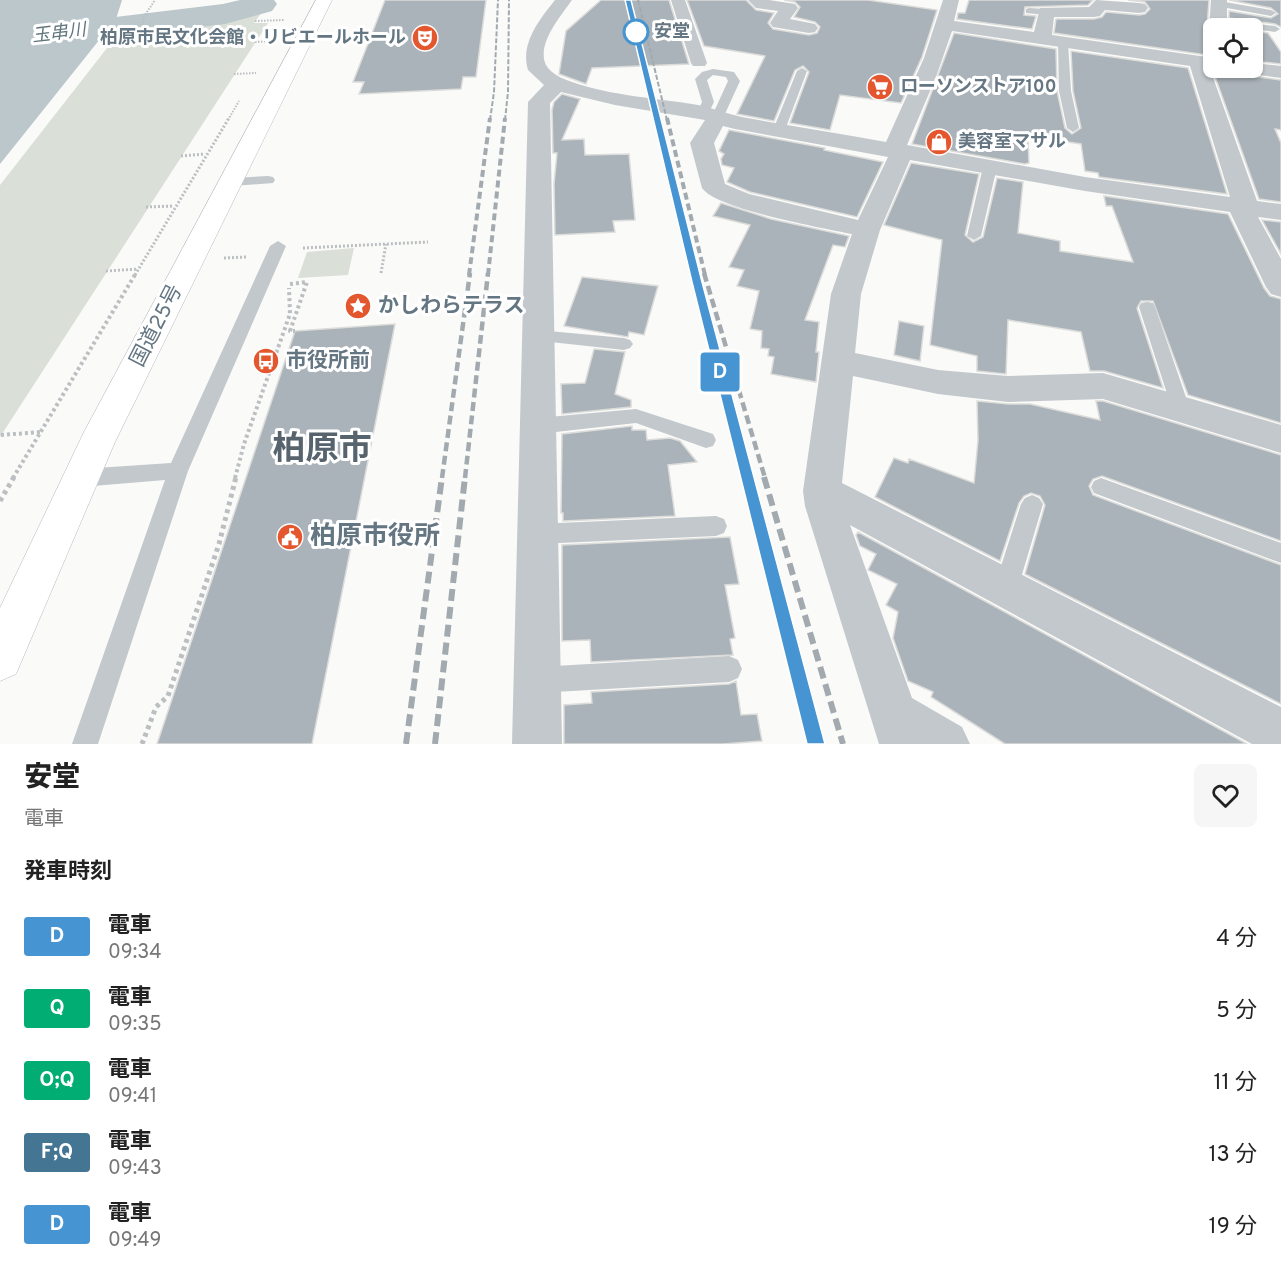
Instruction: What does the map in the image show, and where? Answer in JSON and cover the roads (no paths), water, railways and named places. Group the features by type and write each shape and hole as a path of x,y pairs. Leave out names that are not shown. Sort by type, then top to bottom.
{"highway":[{"name":"国道25号","path":"0,658 81,478 324,0"}],"street":[{"path":"564,0 546,24 539,39 536,59 538,69 546,79 584,93 990,167 1281,212"},
{"path":"678,0 699,63"},
{"path":"756,0 762,4 789,8 779,23 809,28"},
{"path":"945,744 898,728 824,506 822,491 846,294 867,230 945,25 951,0"},
{"path":"1042,40 1037,11 1094,12 1100,4 1139,8"},
{"path":"945,25 1203,63"},
{"path":"1263,70 1281,72"},
{"path":"1210,78 1243,207 1281,287"},
{"path":"537,744 539,102 557,84"},
{"path":"710,115 702,143 714,188 741,200 867,230"},
{"path":"838,361 938,382 985,387 1008,389 1103,386 1281,439"},
{"path":"822,491 1281,733"}],"lane":[{"path":"1219,14 1271,13"},
{"path":"1219,14 1275,29"},
{"path":"1063,43 1065,91 1073,128"},
{"path":"779,130 802,71"},
{"path":"974,236 990,167"},
{"path":"232,182 268,180"},
{"path":"85,744 178,471 278,246"},
{"path":"1147,308 1181,408"},
{"path":"538,336 624,344"},
{"path":"538,426 636,416 706,440"},
{"path":"81,478 178,471"},
{"path":"1101,487 1281,553"},
{"path":"1006,588 1032,504"},
{"path":"537,534 716,526"},
{"path":"537,680 729,669"}],"water":[{"path":"0,0 122,0 116,19 0,164"}],"waterway":[{"name":"玉串川","path":"0,41 225,14 261,4"}],"railway":[{"path":"490,120 494,92 498,0"},
{"path":"505,120 508,92 509,0"},
{"path":"628,0 657,120"},
{"path":"638,0 667,120"},
{"path":"469,275 490,118"},
{"path":"488,275 505,118"},
{"path":"657,118 695,275"},
{"path":"667,118 705,275"},
{"path":"442,478 470,273"},
{"path":"465,478 488,273"},
{"path":"695,273 748,478"},
{"path":"704,273 765,478"},
{"path":"406,744 442,477"},
{"path":"435,744 465,477"},
{"path":"747,477 816,744"},
{"path":"764,477 843,744"}],"train":[{"name":"D","path":"628,0 697,282 816,744"}],"place":[{"name":"安堂","path":"636,32"},
{"name":"柏原市民文化会館・リビエールホール","path":"425,38"},
{"name":"ローソンストア100","path":"880,87"},
{"name":"美容室マサル","path":"939,142"},
{"name":"かしわらテラス","path":"358,306"},
{"name":"市役所前","path":"266,361"},
{"name":"柏原市役所","path":"290,537"}],"district":[{"name":"柏原市","path":"322,451"}]}
